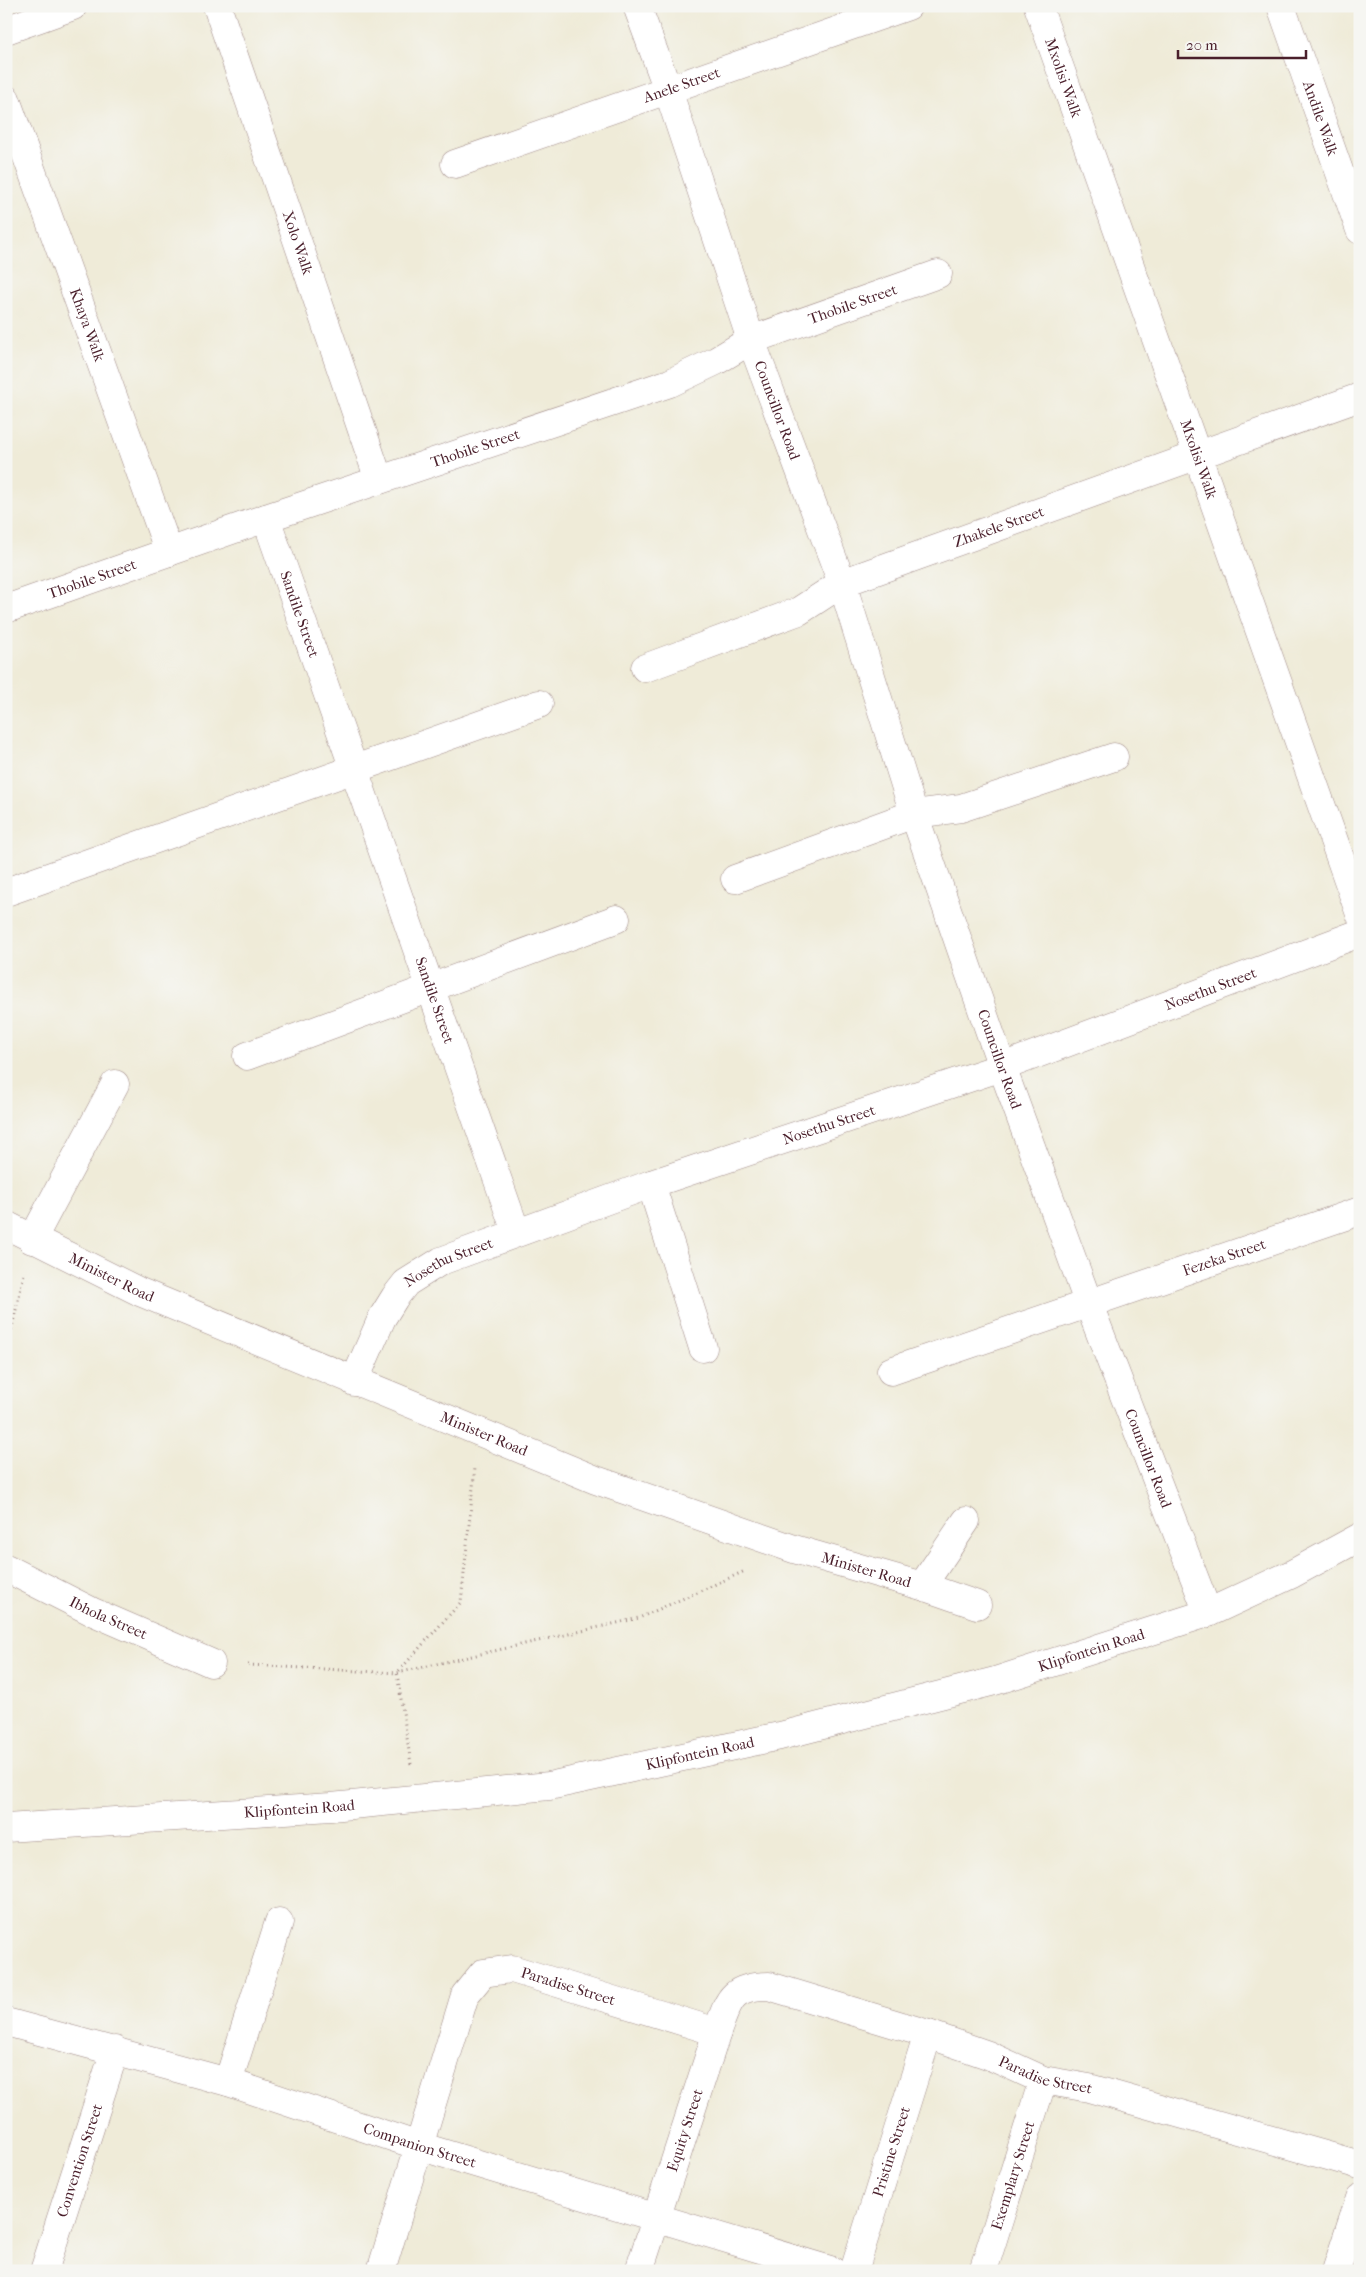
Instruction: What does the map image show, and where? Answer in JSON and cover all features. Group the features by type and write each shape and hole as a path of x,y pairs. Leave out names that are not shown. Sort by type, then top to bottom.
{"street":[{"path":"6,30 73,6"},
{"name":"Xolo Walk","path":"217,6 379,480"},
{"name":"Councillor Road","path":"637,6 668,90 751,340 842,583 914,814 1002,1067 1088,1302 1208,1614"},
{"name":"Anele Street","path":"454,164 908,6"},
{"name":"Mxolisi Walk","path":"1038,6 1199,455 1360,914"},
{"name":"Andile Walk","path":"1281,6 1360,230"},
{"name":"Khaya Walk","path":"6,99 169,552"},
{"name":"Thobile Street","path":"6,610 266,518 670,383 716,361 751,340 938,274"},
{"name":"Zhakele Street","path":"645,668 799,611 842,583 1360,397"},
{"name":"Sandile Street","path":"266,518 516,1232"},
{"path":"6,892 539,704"},
{"path":"735,879 914,814 961,808 1114,758"},
{"path":"247,1056 616,919"},
{"name":"Nosethu Street","path":"354,1382 382,1318 406,1283 441,1261 651,1184 1002,1067 1360,933"},
{"path":"32,1240 115,1084"},
{"path":"651,1184 703,1348"},
{"name":"Fezeka Street","path":"1088,1302 1360,1211"},
{"name":"Minister Road","path":"6,1225 32,1240 140,1292 354,1382 596,1480 794,1549 922,1586 977,1605"},
{"path":"891,1371 1088,1302"},
{"path":"922,1586 966,1521"},
{"name":"Klipfontein Road","path":"6,1828 331,1807 549,1786 780,1736 995,1682 1208,1614 1292,1574 1360,1537"},
{"name":"Ibhola Street","path":"6,1568 91,1611 211,1663"},
{"path":"228,2082 279,1922"},
{"name":"Paradise Street","path":"381,2271 465,1995 483,1973 512,1969 716,2032"},
{"name":"Paradise Street","path":"735,1994 744,1988 769,1986 928,2034 996,2058 1043,2080 1089,2088 1360,2165"},
{"name":"Equity Street","path":"638,2271 716,2032 728,2002 735,1994"},
{"name":"Companion Street","path":"6,2022 228,2082 419,2146 833,2271"},
{"name":"Pristine Street","path":"854,2271 928,2034"},
{"name":"Convention Street","path":"44,2271 114,2050"},
{"name":"Exemplary Street","path":"983,2271 1043,2080"},
{"path":"1336,2271 1360,2198"}],"path":[{"path":"6,1354 32,1240"},
{"path":"397,1673 461,1602 474,1469 484,1435"},
{"path":"211,1663 397,1673 639,1618 794,1549"},
{"path":"397,1673 416,1799"}]}
